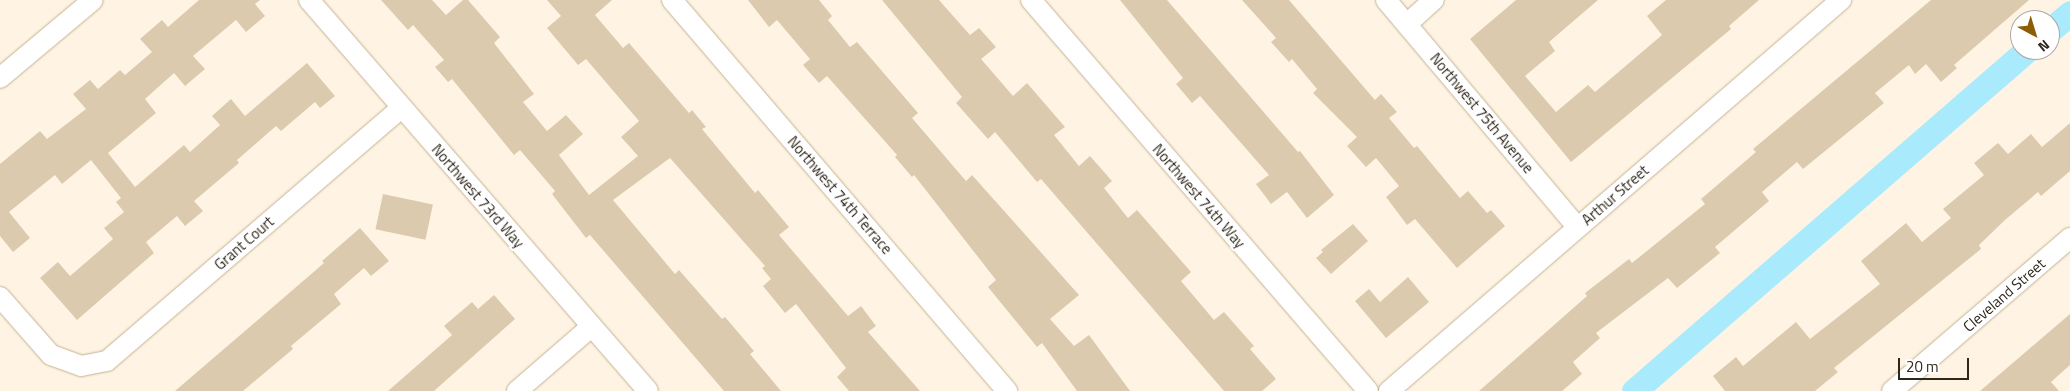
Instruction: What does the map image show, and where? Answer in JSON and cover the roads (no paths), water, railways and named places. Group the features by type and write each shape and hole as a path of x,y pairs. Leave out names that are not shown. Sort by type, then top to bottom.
{"street":[{"path":"0,78 93,0"},
{"name":"Northwest 73rd Way","path":"309,0 648,391"},
{"name":"Northwest 74th Terrace","path":"672,0 1007,391"},
{"name":"Northwest 74th Way","path":"1031,0 1368,391"},
{"name":"Northwest 75th Avenue","path":"1386,0 1577,227"},
{"path":"1407,24 1434,0"},
{"name":"Arthur Street","path":"1389,391 1841,0"},
{"name":"Grant Court","path":"0,297 51,355 81,366 107,361 401,108"},
{"name":"Cleveland Street","path":"1892,391 2070,238"},
{"path":"517,391 591,326"}],"waterway":[{"path":"2060,22 2070,13"},
{"path":"1634,391 2015,60"}]}
